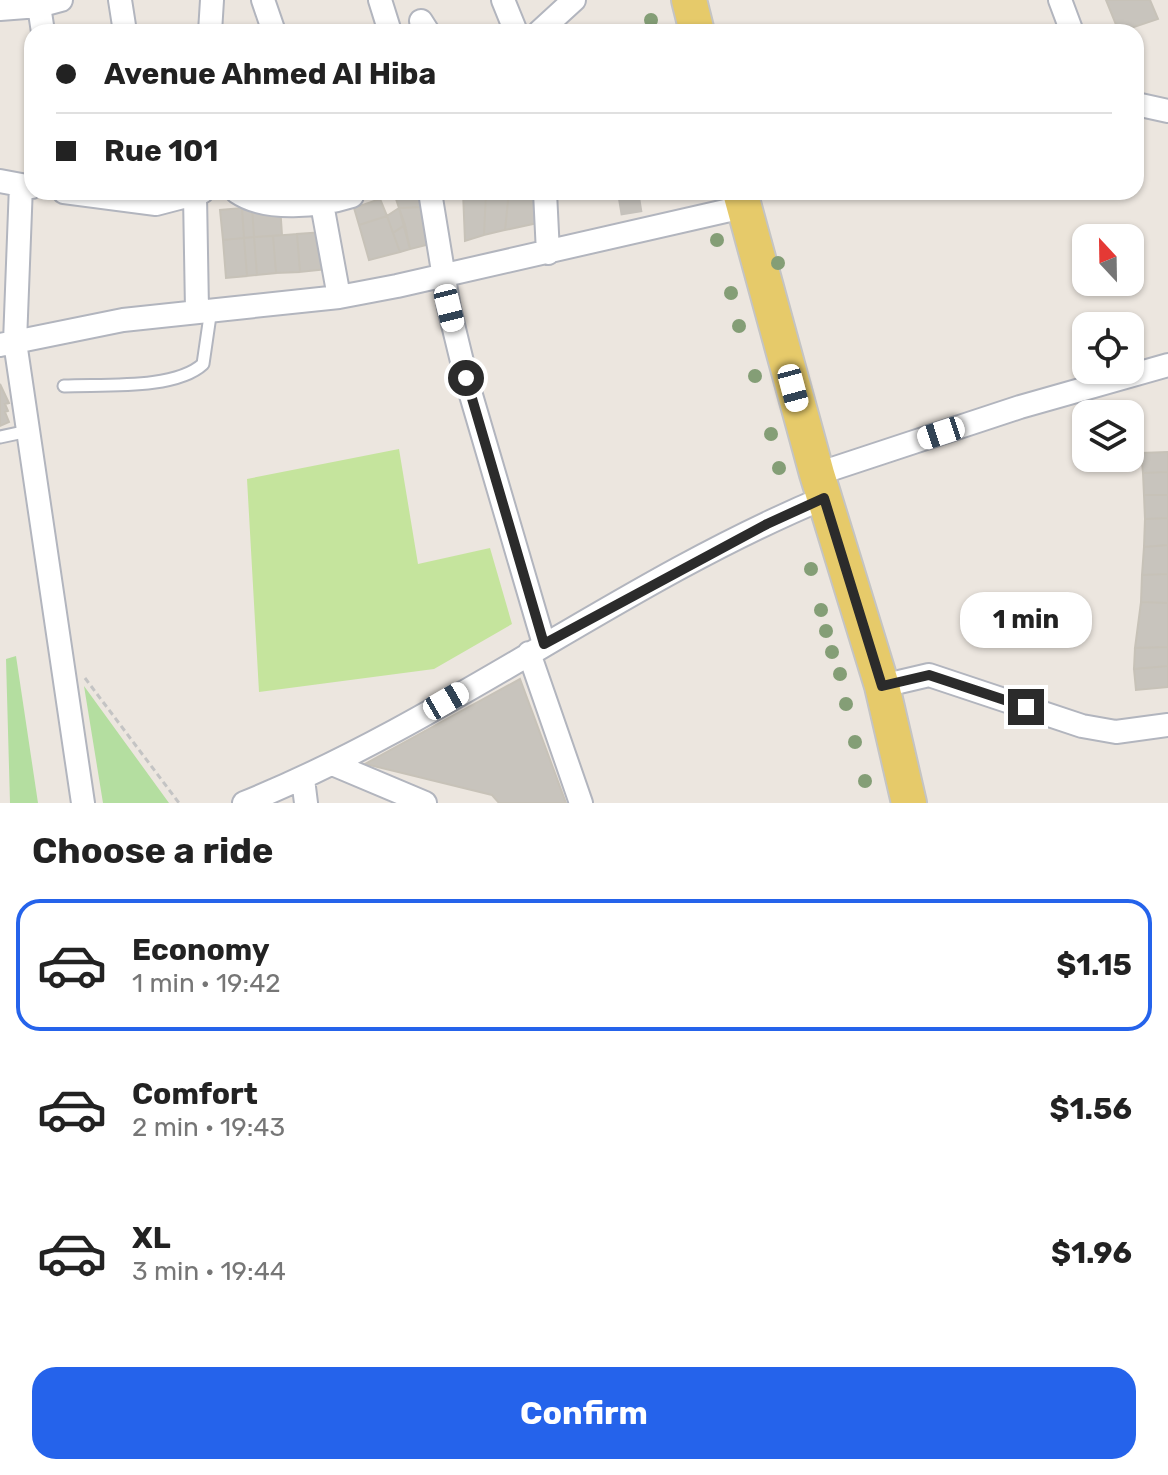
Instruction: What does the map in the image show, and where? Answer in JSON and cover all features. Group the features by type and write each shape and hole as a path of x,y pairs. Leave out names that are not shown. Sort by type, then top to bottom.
{"main road":[{"path":"689,0 695,24"},
{"path":"741,200 820,486 882,686 909,803"}],"street":[{"path":"120,0 124,24"},
{"path":"210,24 212,0"},
{"path":"263,0 271,24"},
{"path":"380,0 388,24"},
{"path":"503,0 513,24"},
{"path":"548,24 574,0"},
{"path":"1060,0 1069,24"},
{"path":"27,4 38,24"},
{"path":"1144,106 1168,111"},
{"path":"18,184 7,344 28,431 83,803"},
{"path":"156,200 169,203 178,200"},
{"path":"199,200 204,309"},
{"path":"259,200 322,204 337,200"},
{"path":"431,200 466,378 536,648 581,803"},
{"path":"545,200 548,253"},
{"path":"7,344 204,309 339,297 445,277 548,253 741,200"},
{"path":"322,204 339,297"},
{"path":"244,803 335,765 536,648 767,524 820,486 1020,407 1168,365"},
{"path":"882,686 929,675 1082,726 1116,732 1168,725"},
{"path":"335,765 425,803"},
{"path":"303,779 306,803"}],"lane":[{"path":"64,386 176,379 195,372 203,364 204,309"},
{"path":"0,437 28,431"}],"path":[{"path":"61,652 91,684 179,803"}],"green space":[{"path":"399,449 418,564 490,548 512,624 434,669 259,692 247,479"},
{"path":"16,656 38,803 10,803 6,659"},
{"path":"84,686 169,803 103,803"}],"building":[{"path":"1106,0 1150,0 1158,19 1143,24 1116,24"},
{"path":"380,200 387,216 359,225 354,208"},
{"path":"396,200 422,200 423,207 399,208"},
{"path":"463,200 486,200 484,235 465,241"},
{"path":"486,200 508,200 505,230 484,235"},
{"path":"508,200 534,200 538,223 505,230"},
{"path":"280,205 282,235 254,237 252,207"},
{"path":"252,207 254,237 244,238 242,208"},
{"path":"423,207 430,244 410,249 399,208"},
{"path":"242,208 244,238 223,240 220,210"},
{"path":"399,208 405,225 393,233 387,216"},
{"path":"387,216 400,252 369,260 359,225"},
{"path":"405,225 410,249 400,252 393,233"},
{"path":"324,232 327,269 300,272 297,234"},
{"path":"297,234 300,272 276,273 273,236"},
{"path":"273,236 276,273 257,275 254,237"},
{"path":"254,237 257,275 247,276 244,238"},
{"path":"244,238 247,276 226,278 223,240"},
{"path":"0,384 9,403 5,404 8,411 5,412 9,422 0,426"},
{"path":"1168,452 1168,472 1143,473 1144,453"},
{"path":"1168,472 1168,495 1144,495 1143,473"},
{"path":"1144,495 1168,495 1168,518 1145,519"},
{"path":"1168,518 1168,545 1144,547 1145,519"},
{"path":"1168,545 1168,574 1142,575 1144,547"},
{"path":"1168,574 1168,603 1141,602 1142,575"},
{"path":"1141,602 1168,603 1168,647 1135,648"},
{"path":"1168,647 1168,666 1134,669 1135,648"},
{"path":"1168,666 1168,687 1136,690 1134,669"},
{"path":"520,679 566,803 499,803 492,795 365,764"}],"tunnel":[{"path":"629,200 635,234"}],"route":[{"path":"466,378 544,644 767,524 824,498 882,686 914,676 929,675 1026,707"}]}
